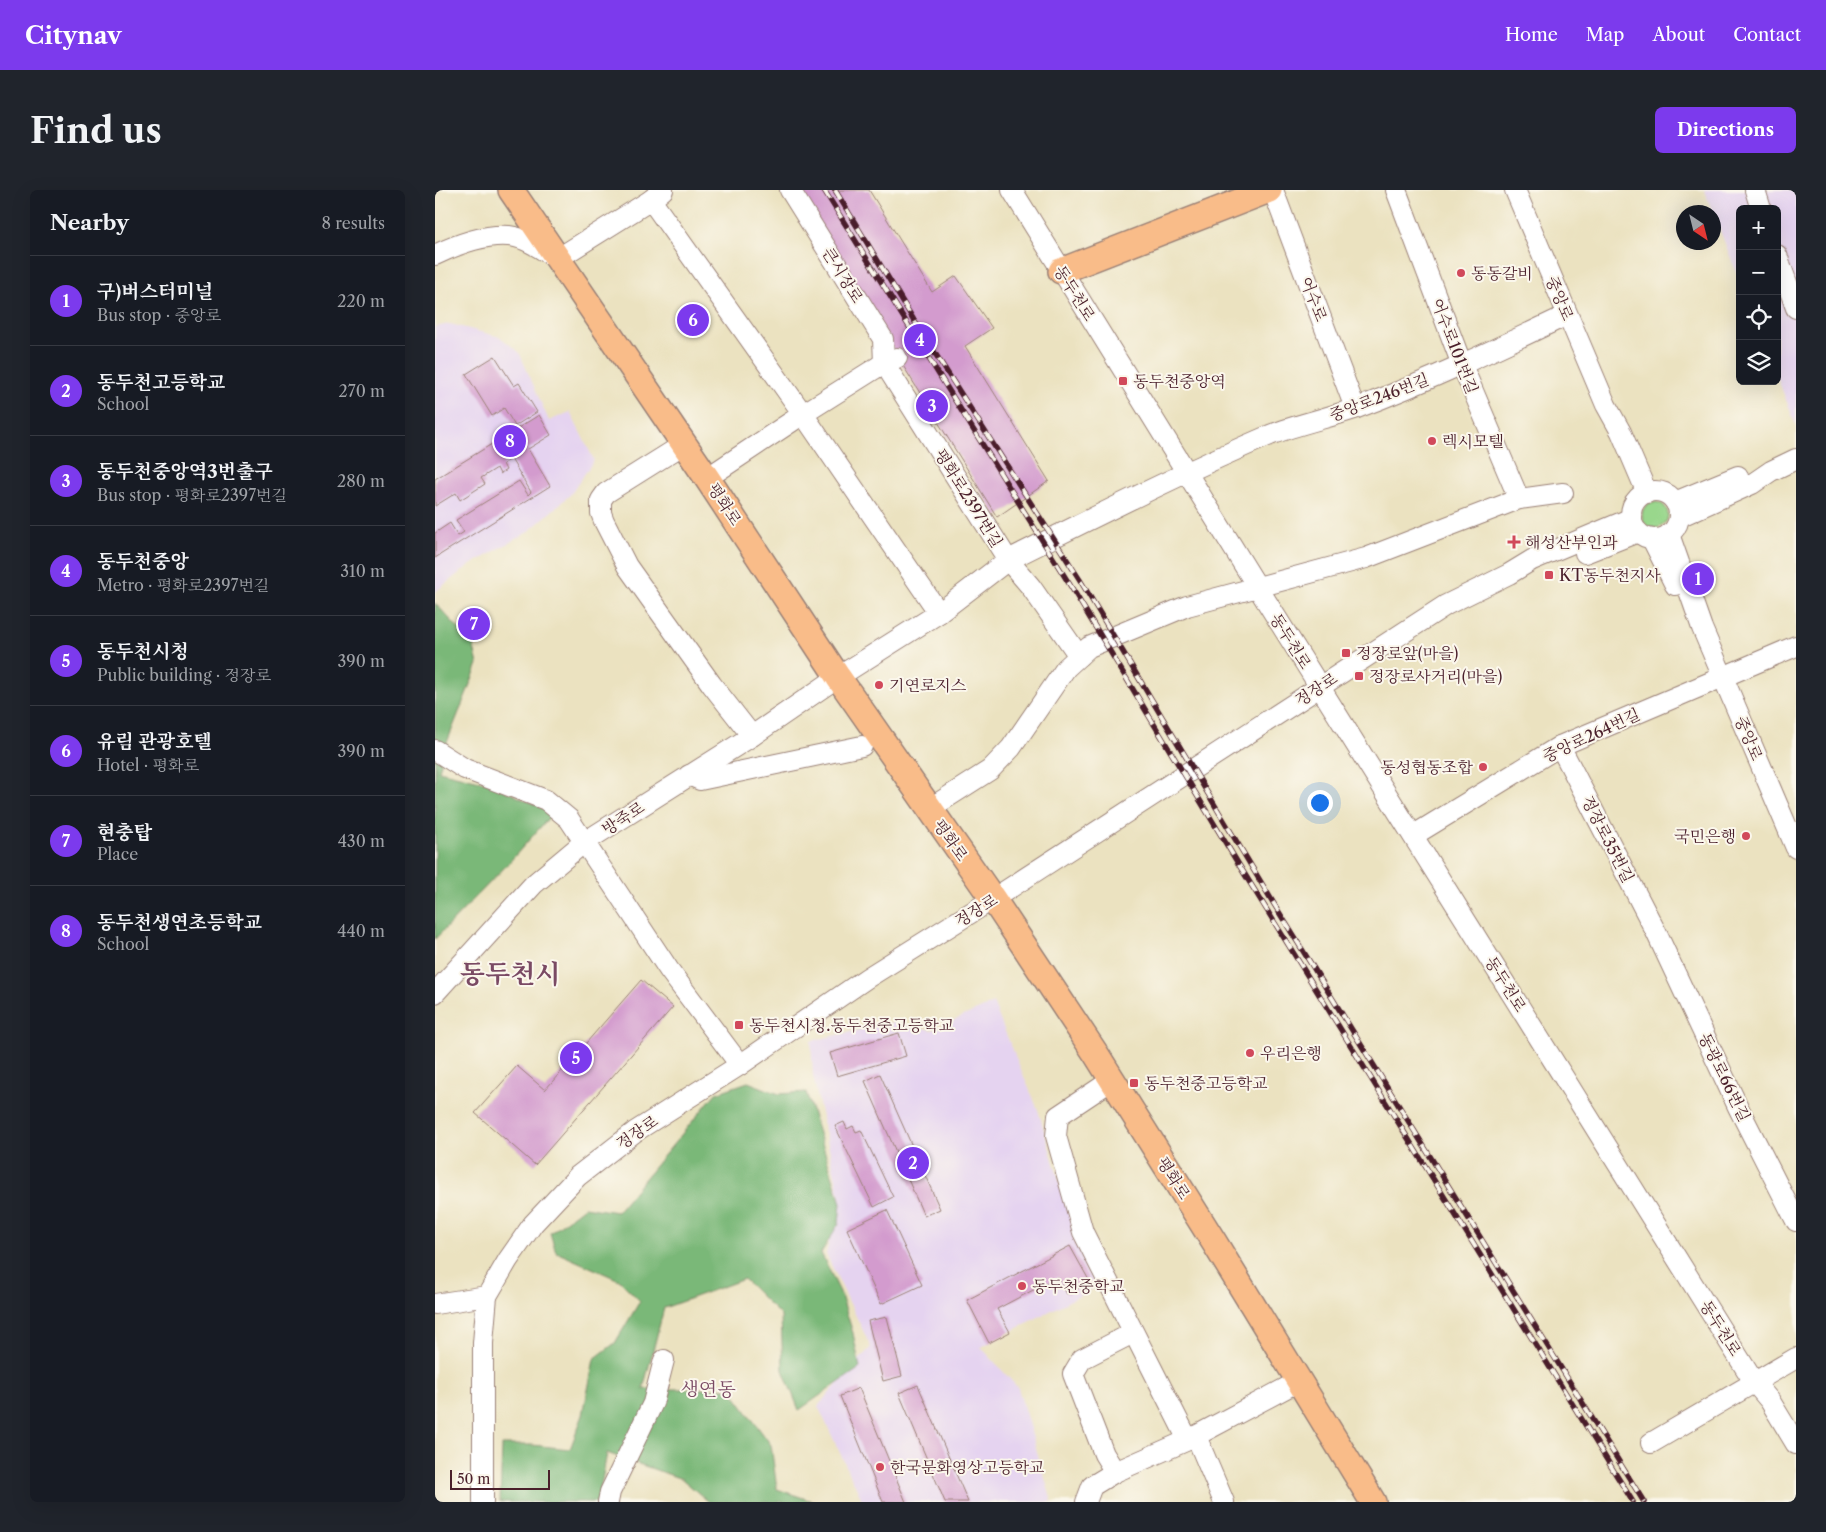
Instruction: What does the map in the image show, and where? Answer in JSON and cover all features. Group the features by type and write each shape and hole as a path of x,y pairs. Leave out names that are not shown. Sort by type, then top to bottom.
{"main road":[{"name":"평화로","path":"511,190 707,478 838,677 993,899 1112,1080 1373,1502"},
{"name":"어수로","path":"1061,271 1271,190"}],"street":[{"name":"큰시장로","path":"790,190 883,339 891,360"},
{"name":"동두천로","path":"1012,190 1754,1382 1770,1401 1796,1444"},
{"name":"어수로","path":"1271,190 1355,408"},
{"name":"어수로101번길","path":"1396,190 1461,365 1519,500"},
{"name":"중앙로","path":"1515,190 1606,405 1621,432 1653,517 1703,628 1796,846"},
{"path":"1755,190 1760,205"},
{"path":"435,255 484,237 514,237 528,242 557,259 657,195 939,613"},
{"path":"1781,266 1796,308"},
{"name":"중앙로246번길","path":"1187,472 1273,434 1355,408 1461,365 1567,315"},
{"path":"707,478 803,414 891,360"},
{"name":"평화로2397번길","path":"838,677 939,613 1008,560 891,360"},
{"path":"684,444 606,493 601,500 601,512 617,547 635,577 712,685 752,736"},
{"name":"정장로","path":"483,1502 483,1343 487,1296 508,1260 533,1224 578,1176 636,1130 867,978 993,899 1446,605 1509,574 1539,570 1653,517 1752,484 1771,471 1796,459"},
{"path":"1079,656 1031,587 1008,560 1187,472"},
{"path":"929,809 990,770 1011,748 1066,668 1089,647 1187,606 1366,558 1519,500 1563,494"},
{"name":"중앙로264번길","path":"1414,835 1560,746 1796,646"},
{"name":"방죽로","path":"435,992 533,884 583,843 752,736 838,677"},
{"path":"689,775 700,780 862,746"},
{"name":"정장로35번길","path":"1560,746 1656,932"},
{"path":"435,750 465,769 546,800 569,820 669,970 739,1064"},
{"name":"동광로66번길","path":"1656,932 1739,1109 1796,1221"},
{"path":"1112,1080 1058,1116 1056,1136 1083,1232 1133,1333 1192,1438 1224,1502"},
{"path":"435,1304 487,1296"},
{"path":"1115,1472 1104,1454 1073,1374 1082,1359 1133,1333"},
{"path":"1651,1443 1796,1358"},
{"path":"608,1502 610,1492 653,1403 664,1360"},
{"path":"1086,1502 1092,1486 1115,1472 1192,1438 1299,1381"}],"shaded area":[{"path":"1704,190 1796,190 1796,425 1780,385 1781,205 1736,205 1736,271 1721,233 1721,205 1710,205"},
{"path":"450,324 500,337 519,352 549,421 570,412 594,460 571,494 528,532 467,567 435,592 435,327"},
{"path":"993,1003 1038,1110 1078,1243 1096,1287 981,1347 1018,1388 1052,1502 863,1502 818,1406 871,1347 826,1254 840,1198 813,1076 811,1041 894,1022 932,1030"}],"green space":[{"path":"1655,502 1664,506 1668,515 1664,524 1655,528 1646,524 1642,515 1646,506"},
{"path":"435,603 473,644 478,664 446,745 439,771 488,783 553,813 505,867 435,939"},
{"path":"748,1082 779,1094 806,1092 841,1203 839,1223 821,1253 840,1292 853,1333 860,1368 799,1410 783,1370 781,1316 744,1279 664,1308 643,1389 730,1389 771,1445 777,1489 815,1502 709,1502 682,1479 607,1453 598,1502 500,1502 502,1445 532,1445 570,1449 583,1415 594,1359 615,1343 640,1301 619,1280 556,1252 550,1233 584,1207 617,1212 716,1093"}],"building":[{"path":"794,190 869,190 932,292 956,276 992,328 965,346 1049,481 997,517"},
{"path":"495,356 514,386 519,383 537,412 515,426 504,408 492,416 466,374"},
{"path":"539,415 551,435 528,449 550,486 435,558 435,533 450,523 458,536 464,532 456,520 519,481 528,495 531,492 511,459 503,464 506,470 500,474 497,468 481,478 485,484 460,500 456,493 435,506 435,479"},
{"path":"641,980 673,1007 535,1165 475,1113 517,1066 545,1090"},
{"path":"899,1033 906,1056 837,1076 830,1053"},
{"path":"880,1074 940,1209 924,1216 865,1081"},
{"path":"844,1122 847,1129 853,1126 856,1132 861,1130 893,1197 874,1207 835,1126"},
{"path":"887,1210 922,1285 881,1304 847,1229"},
{"path":"1070,1246 1090,1282 1067,1294 1058,1277 997,1309 1010,1332 989,1343 967,1300"},
{"path":"887,1317 902,1376 883,1381 868,1321"},
{"path":"918,1385 968,1502 945,1502 899,1393"},
{"path":"859,1388 906,1502 883,1502 840,1396"}],"railway":[{"path":"824,190 1070,585 1239,865 1633,1502"},
{"path":"835,190 915,322 1080,580 1274,904 1644,1502"}],"place":[{"name":"동동갈비","path":"1461,273"},
{"name":"유림 관광호텔","path":"693,320"},
{"name":"동두천중앙","path":"920,340"},
{"name":"동두천중앙역","path":"1123,381"},
{"name":"동두천중앙역3번출구","path":"932,406"},
{"name":"동두천생연초등학교","path":"510,441"},
{"name":"렉시모텔","path":"1432,441"},
{"name":"해성산부인과","path":"1514,542"},
{"name":"KT동두천지사","path":"1549,575"},
{"name":"구)버스터미널","path":"1698,579"},
{"name":"현충탑","path":"474,624"},
{"name":"정장로앞(마을)","path":"1346,653"},
{"name":"정장로사거리(마을)","path":"1359,676"},
{"name":"기연로지스","path":"879,685"},
{"name":"동성협동조합","path":"1483,767"},
{"name":"국민은행","path":"1746,836"},
{"name":"동두천시청.동두천중고등학교","path":"739,1025"},
{"name":"우리은행","path":"1250,1053"},
{"name":"동두천시청","path":"576,1058"},
{"name":"동두천중고등학교","path":"1134,1083"},
{"name":"동두천고등학교","path":"913,1163"},
{"name":"동두천중학교","path":"1022,1286"},
{"name":"한국문화영상고등학교","path":"880,1467"}],"district":[{"name":"동두천시","path":"510,974"},
{"name":"생연동","path":"708,1389"}]}
